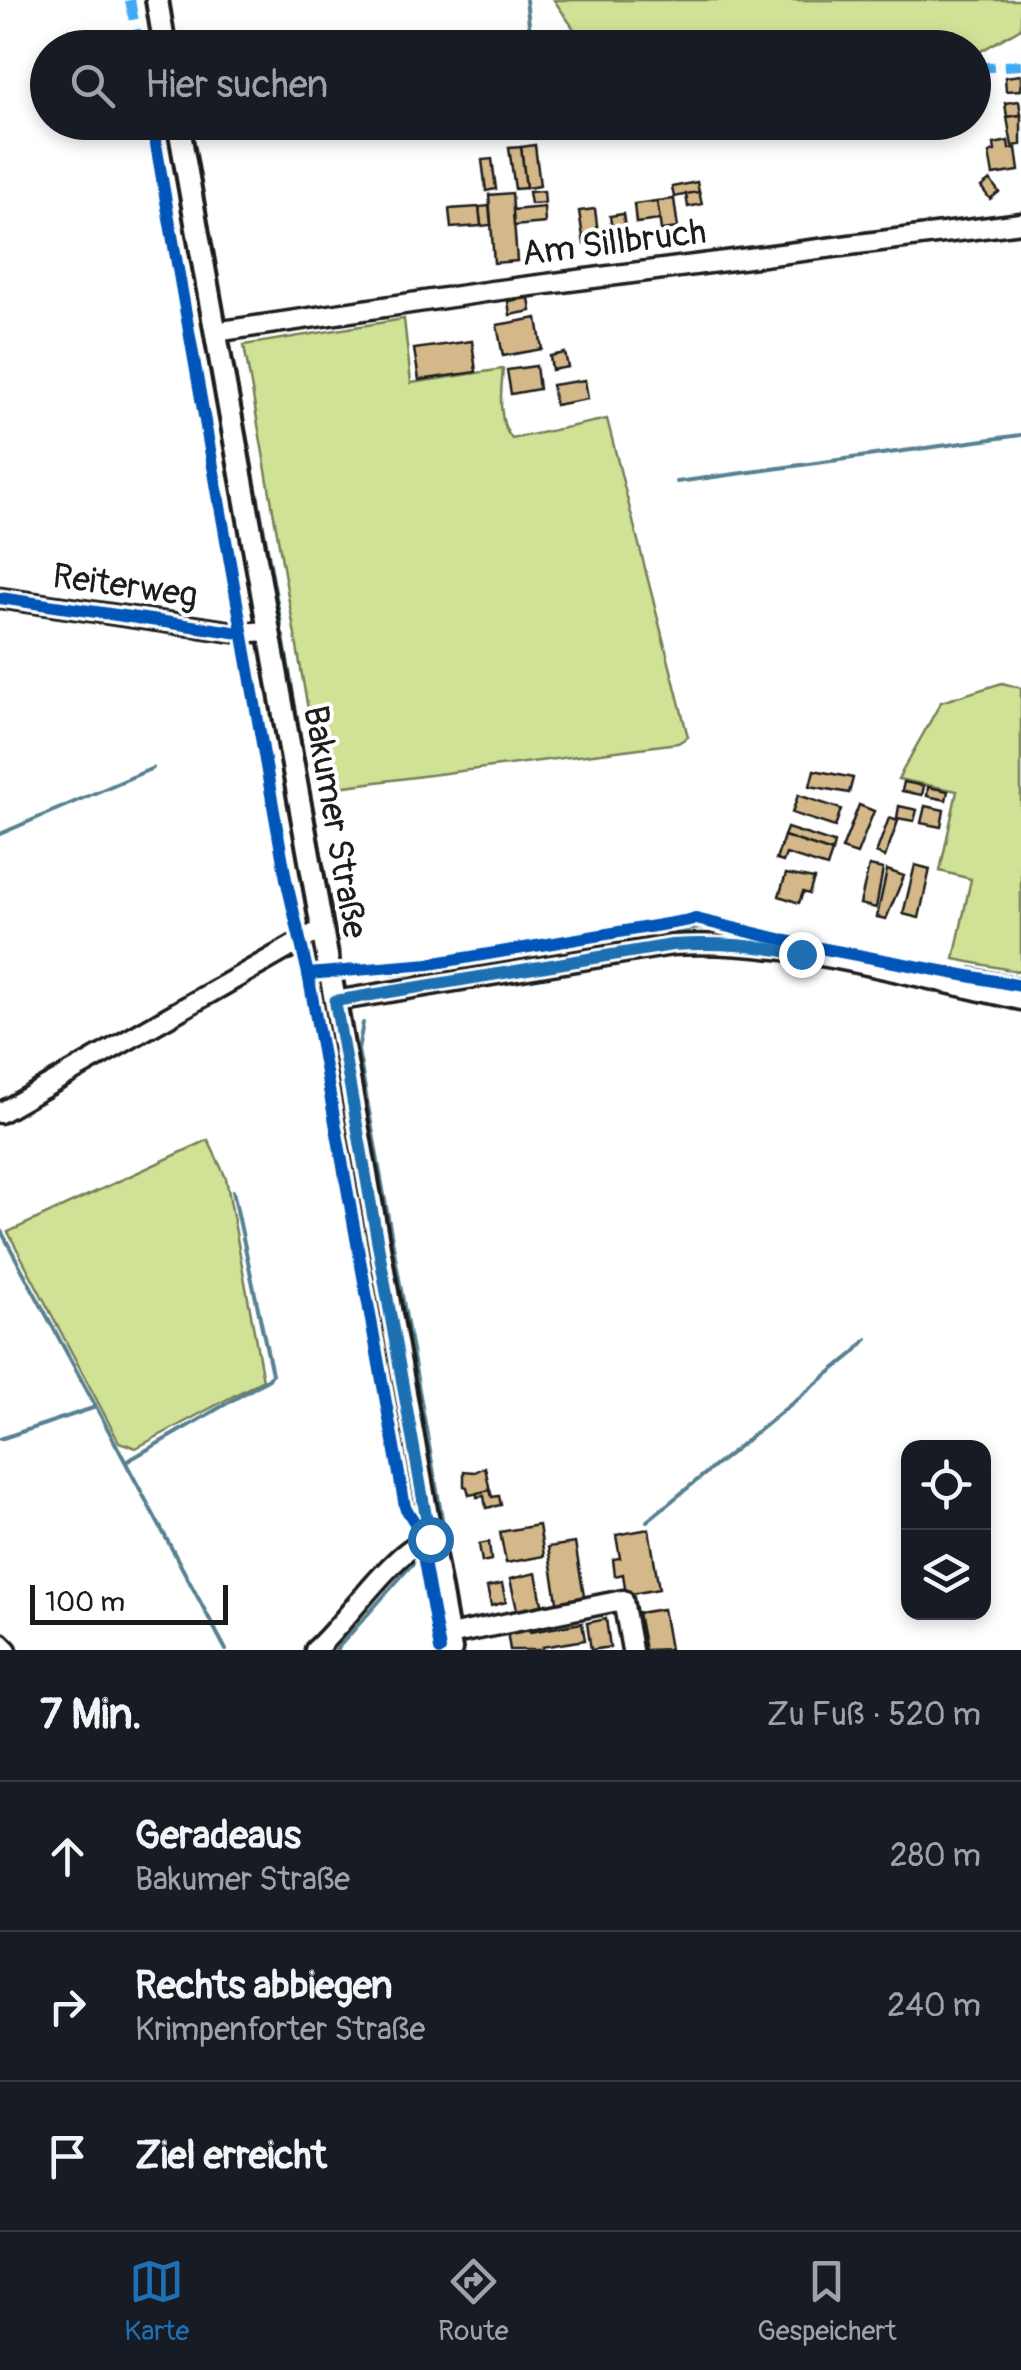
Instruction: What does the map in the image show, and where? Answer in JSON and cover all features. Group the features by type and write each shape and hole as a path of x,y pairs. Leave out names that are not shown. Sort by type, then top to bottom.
{"main road":[{"path":"156,0 162,30"},
{"name":"Bakumer Straße","path":"181,140 450,1643"}],"street":[{"name":"Am Sillbruch","path":"216,332 492,291 1021,223"},
{"name":"Reiterweg","path":"0,598 240,633 268,630"},
{"path":"0,1113 322,929"},
{"path":"335,1001 672,945 714,942 762,946 1021,1000"},
{"path":"315,1650 335,1633 409,1548 430,1539"},
{"path":"450,1643 623,1600 632,1650"},
{"path":"0,1643 7,1650"}],"green space":[{"path":"554,0 1021,0 1021,28 991,45 991,30 575,30"},
{"path":"404,319 411,383 503,369 502,415 512,439 607,419 688,737 678,743 322,789 244,345"},
{"path":"1002,683 1021,688 1021,972 954,959 971,879 940,871 957,791 898,779 941,702"},
{"path":"208,1140 226,1178 263,1380 136,1448 119,1442 8,1232"}],"building":[{"path":"1021,75 1021,90 1006,91 1005,77"},
{"path":"1019,101 1021,115 1007,117 1005,103"},
{"path":"1021,115 1021,145 1012,146 1007,117"},
{"path":"1008,141 1009,149 1016,148 1019,171 993,175 989,153 995,151 994,144"},
{"path":"535,145 540,186 526,188 521,147"},
{"path":"521,147 526,188 515,189 509,148"},
{"path":"492,159 496,189 486,191 482,160"},
{"path":"990,180 999,192 990,199 981,187"},
{"path":"697,182 699,192 674,197 672,187"},
{"path":"544,191 545,203 531,204 529,192"},
{"path":"699,192 702,204 688,207 686,194"},
{"path":"512,193 517,261 494,263 489,195"},
{"path":"674,199 678,228 661,230 657,201"},
{"path":"657,201 660,220 636,223 634,204"},
{"path":"489,206 491,225 481,226 479,207"},
{"path":"479,207 481,226 451,228 449,209"},
{"path":"544,207 545,223 514,226 513,210"},
{"path":"595,209 599,241 584,244 579,211"},
{"path":"623,214 625,228 612,230 610,216"},
{"path":"529,298 531,311 510,315 508,301"},
{"path":"537,318 542,349 503,356 497,325"},
{"path":"472,341 476,372 419,380 414,349"},
{"path":"565,353 568,367 552,370 550,356"},
{"path":"536,366 539,389 511,394 507,370"},
{"path":"585,380 588,399 555,405 552,385"},
{"path":"814,770 853,778 849,793 810,786"},
{"path":"904,782 924,786 922,795 902,791"},
{"path":"928,787 948,791 946,800 927,796"},
{"path":"798,795 841,809 835,827 792,813"},
{"path":"859,805 874,811 857,854 842,849"},
{"path":"899,806 917,810 914,821 897,818"},
{"path":"925,806 944,810 941,827 921,823"},
{"path":"889,818 898,821 885,857 876,853"},
{"path":"787,828 834,843 832,852 784,836"},
{"path":"784,836 832,852 827,867 786,854 783,862 776,860"},
{"path":"915,865 930,869 919,918 903,914"},
{"path":"869,866 883,869 876,908 860,904"},
{"path":"887,870 904,876 886,919 877,917"},
{"path":"786,874 814,879 809,894 803,892 799,903 779,896"},
{"path":"485,1467 490,1491 469,1495 464,1486 464,1471 475,1472"},
{"path":"490,1490 492,1497 499,1496 501,1505 486,1508 484,1496 477,1497 477,1493"},
{"path":"539,1525 544,1556 506,1563 500,1532"},
{"path":"649,1529 659,1589 626,1595 623,1574 615,1576 613,1559 620,1558 616,1535"},
{"path":"489,1542 491,1560 482,1562 479,1544"},
{"path":"575,1543 585,1602 558,1607 548,1547"},
{"path":"536,1573 543,1609 518,1614 510,1579"},
{"path":"502,1584 506,1602 491,1606 487,1587"},
{"path":"663,1609 670,1649 645,1650 638,1613"},
{"path":"606,1619 610,1647 591,1650 587,1623"},
{"path":"582,1623 585,1640 542,1647 543,1650 510,1650 507,1631 529,1627 530,1632"}],"waterway":[{"path":"526,0 530,30"},
{"path":"230,347 281,624"},
{"path":"677,482 1021,435"},
{"path":"133,609 222,621"},
{"path":"283,636 309,788"},
{"path":"0,834 153,768"},
{"path":"312,803 340,962"},
{"path":"655,936 714,929"},
{"path":"613,943 636,938"},
{"path":"368,976 436,972 584,949"},
{"path":"971,968 1021,978"},
{"path":"363,1023 358,1050 445,1535"},
{"path":"126,1462 272,1374 233,1191"},
{"path":"0,1229 96,1407 0,1439"},
{"path":"647,1521 867,1339"},
{"path":"96,1407 226,1650"},
{"path":"336,1650 414,1562"}],"marked path":[{"path":"130,0 136,30"},
{"path":"991,67 1021,65"}],"cycle path":[{"path":"155,140 286,879 308,974 405,1507 418,1528 440,1650"},
{"path":"0,598 240,633"},
{"path":"308,974 429,964 696,919 804,945 1021,986"}],"route":[{"path":"430,1539 335,1001 672,945 714,942 801,954"}]}
